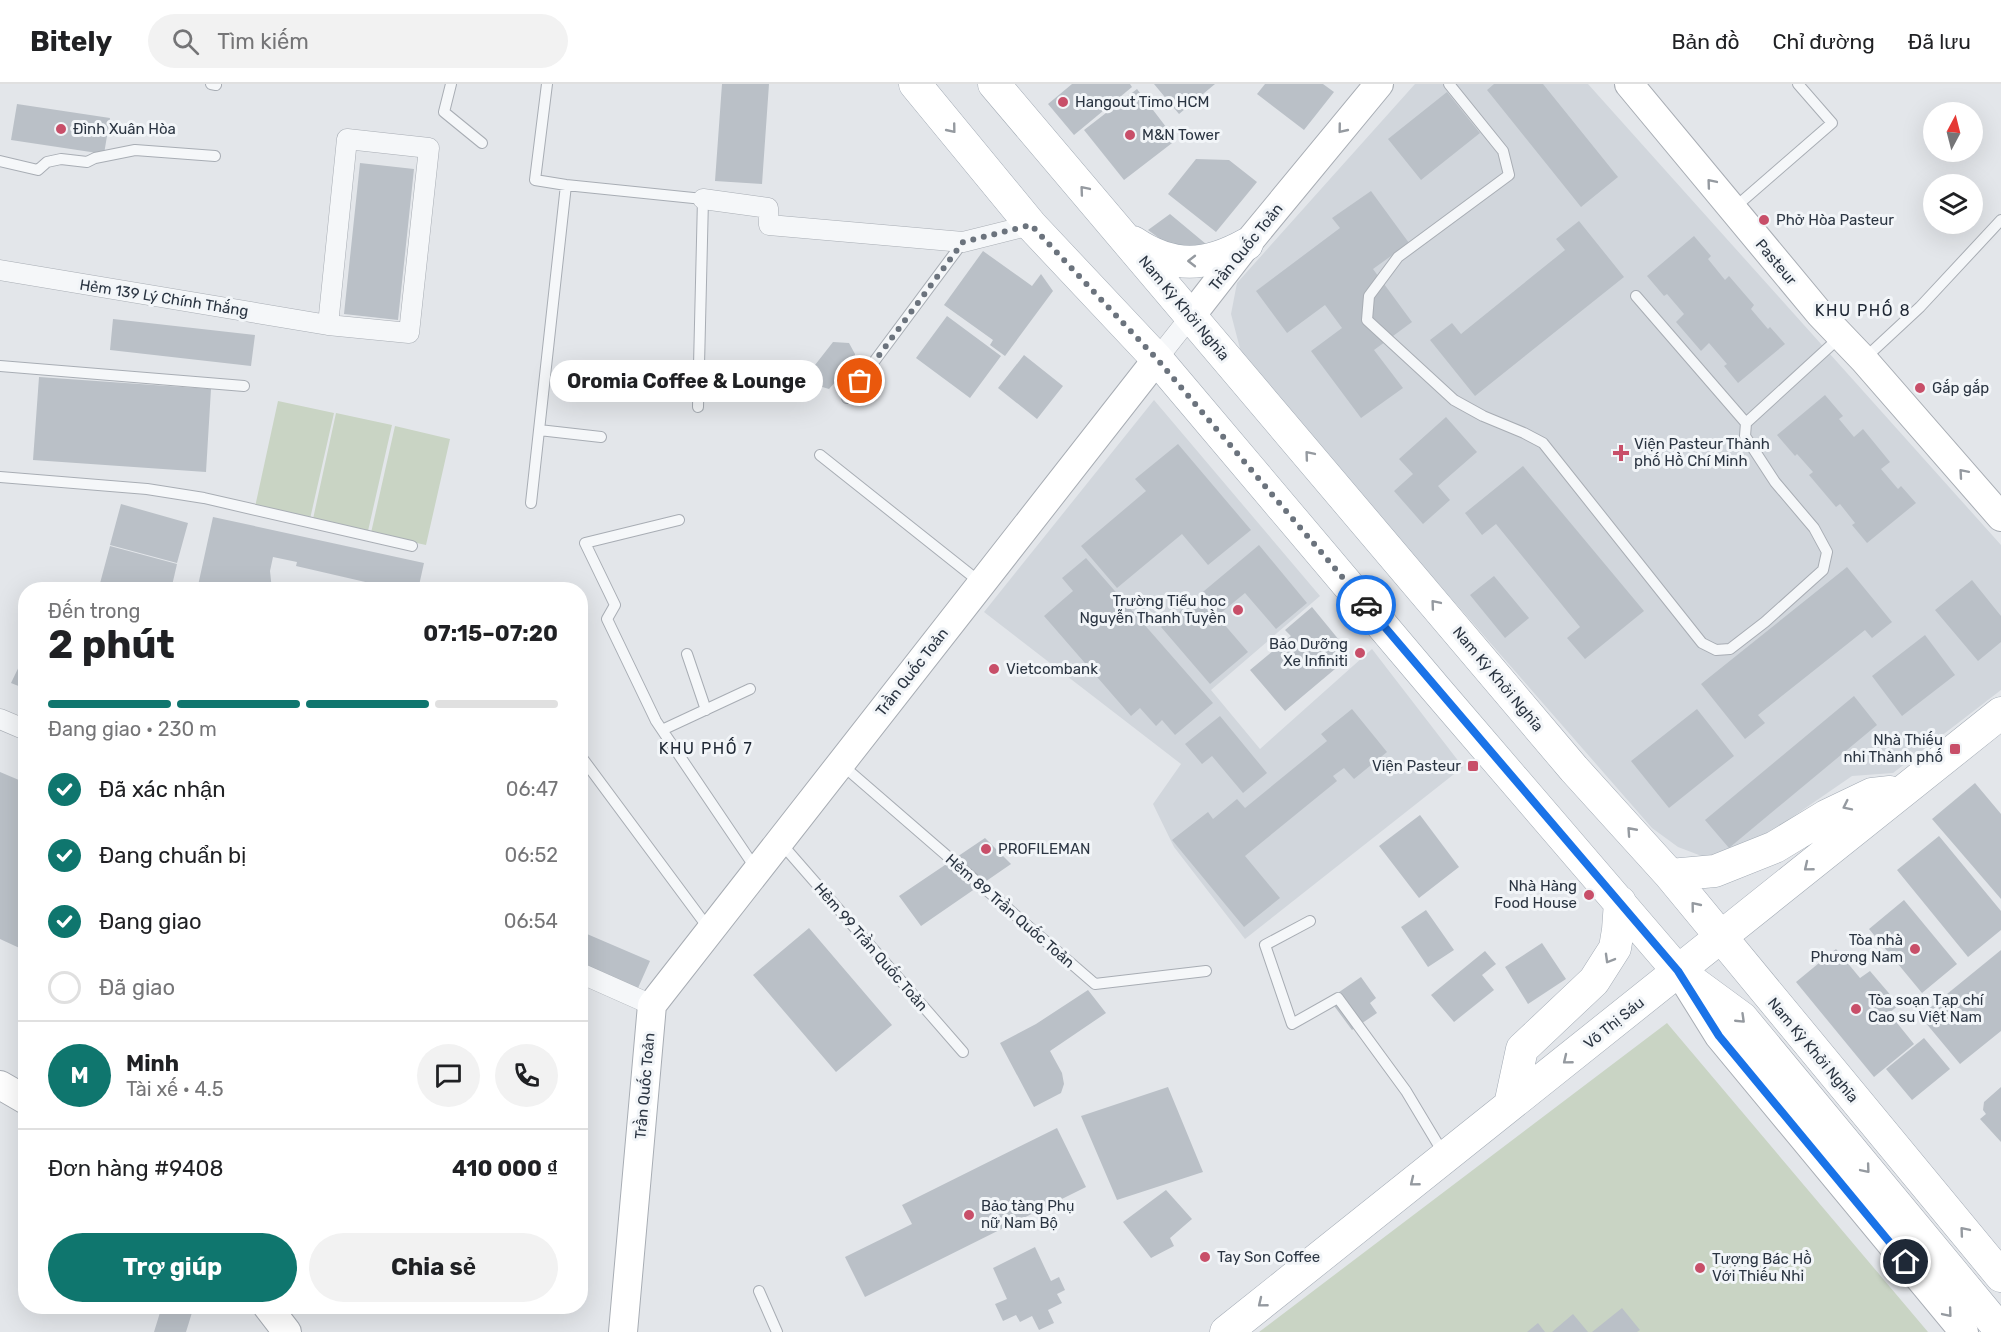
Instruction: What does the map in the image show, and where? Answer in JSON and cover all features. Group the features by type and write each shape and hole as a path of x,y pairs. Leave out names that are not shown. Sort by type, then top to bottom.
{"main road":[{"path":"915,84 1031,225 1157,359 1678,971 1742,1018 1983,1329"},
{"name":"Nam Kỳ Khởi Nghĩa","path":"994,84 1574,769 1670,875 2001,1276"},
{"path":"1122,235 1142,248 1166,259 1186,261 1206,261 1225,256 1247,244"},
{"name":"Võ Thị Sáu","path":"1226,1332 2001,713"},
{"path":"1670,875 1715,871 1775,847 1826,816 1872,794 1903,791"},
{"path":"1510,1105 1522,1049 1594,981 1615,948 1620,902"}],"street":[{"name":"Trần Quốc Toản","path":"622,1332 652,1005 1247,244 1379,84"},
{"name":"Pasteur","path":"1629,84 1820,314 1864,360 2001,517"},
{"name":"Hẻm 139 Lý Chính Thắng","path":"0,270 328,325 410,333 429,148 347,139 328,325"},
{"path":"703,199 768,208 769,225 963,242 1031,225"},
{"path":"0,719 18,727"},
{"path":"588,977 652,1005"},
{"path":"0,1085 18,1095"},
{"path":"273,1314 287,1332"}],"lane":[{"path":"451,84 444,112 482,143"},
{"path":"546,84 535,180 703,199 698,407"},
{"path":"1449,84 1503,151 1509,175 1398,257 1369,296 1368,320 1454,400 1543,443 1702,643 1716,650 1730,649 1765,622 1823,570 1827,552 1814,528 1775,482 1745,436 1746,423 1840,336"},
{"path":"1733,210 1832,123 1798,84"},
{"path":"0,161 38,170 47,162 61,159 87,162 102,156 135,150 215,156"},
{"path":"531,503 566,185"},
{"path":"1864,360 1920,307 2001,220"},
{"path":"848,398 963,242"},
{"path":"1636,296 1746,423"},
{"path":"0,366 244,386"},
{"path":"539,430 601,437"},
{"path":"820,455 981,583"},
{"path":"0,477 147,489 204,498 412,546"},
{"path":"679,520 585,543 615,605 607,619 662,730 757,870"},
{"path":"687,654 706,710"},
{"path":"662,730 750,689"},
{"name":"Hẻm 89 Trần Quốc Toản","path":"840,764 1095,984 1206,971"},
{"path":"588,766 710,931"},
{"name":"Hẻm 99 Trần Quốc Toản","path":"780,842 963,1052"},
{"path":"1310,921 1265,945 1292,1024 1338,998 1406,1091 1445,1157"},
{"path":"759,1292 777,1332"}],"shaded area":[{"name":"Viện Pasteur Thành phố Hồ Chí Minh","path":"1415,84 1588,84 2001,545 2001,690 1893,773 1852,776 1736,856 1712,860 1678,847 1652,828 1243,360 1231,314 1237,283"},
{"path":"1154,400 1320,596 1211,690 1260,749 1372,649 1463,767 1245,939 1174,847 1153,804 1181,764 984,612"}],"green space":[{"path":"278,401 334,413 310,519 255,507"},
{"path":"336,413 392,425 368,531 313,519"},
{"path":"395,426 450,439 426,545 371,533"},
{"path":"1667,1023 1928,1332 1259,1332"}],"building":[{"path":"722,84 769,84 762,184 715,181"},
{"path":"1072,84 1130,84 1132,87 1074,135 1048,104"},
{"path":"1154,84 1215,84 1179,114"},
{"path":"1265,84 1323,84 1334,92 1304,130 1257,94"},
{"path":"1494,84 1543,84 1618,177 1581,207 1487,90"},
{"name":"M&N Tower","path":"1137,89 1176,140 1124,180 1084,130"},
{"path":"1447,92 1480,133 1421,180 1388,139"},
{"name":"Đình Xuân Hòa","path":"17,104 110,118 104,154 11,140"},
{"path":"1196,159 1229,160 1257,182 1216,232 1168,194"},
{"path":"360,163 414,169 398,320 344,314"},
{"path":"1371,191 1409,243 1373,269 1412,322 1374,350 1403,388 1361,418 1311,351 1342,328 1325,305 1287,333 1256,291 1340,228 1332,218"},
{"path":"1170,214 1206,244 1188,248 1167,244 1148,230"},
{"path":"1579,221 1624,277 1475,396 1430,340 1452,323 1461,334 1565,250 1556,239"},
{"path":"1694,236 1711,256 1708,259 1725,280 1729,276 1754,305 1751,309 1785,344 1738,383 1724,366 1727,364 1709,343 1701,351 1676,322 1684,314 1647,276"},
{"path":"983,251 1032,286 1041,274 1053,291 1005,356 990,345 993,340 944,305"},
{"path":"947,316 1001,356 970,398 916,358"},
{"path":"113,319 255,335 251,366 110,350"},
{"path":"833,342 849,343 855,354 855,360 829,389 809,383 815,365"},
{"path":"1024,355 1063,386 1037,419 998,388"},
{"path":"39,377 211,389 206,472 33,460"},
{"path":"1825,395 1843,416 1839,419 1854,437 1863,429 1890,462 1881,469 1898,489 1901,486 1916,503 1867,543 1852,525 1855,523 1840,504 1836,507 1809,475 1813,472 1777,435"},
{"path":"1446,417 1477,452 1438,486 1450,500 1423,524 1394,491 1413,474 1399,459"},
{"path":"1178,444 1251,530 1208,565 1182,534 1117,588 1081,546 1146,491 1135,479"},
{"path":"1523,466 1644,611 1585,659 1567,638 1580,627 1496,524 1482,535 1465,513"},
{"path":"121,504 188,523 177,563 110,545"},
{"path":"213,517 424,563 420,582 365,582 296,566 297,562 273,557 270,571 271,582 199,582"},
{"name":"Trường Tiểu học Nguyễn Thanh Tuyền","path":"1259,545 1307,603 1276,629 1245,593 1217,616 1248,652 1210,684 1161,627"},
{"path":"110,546 177,564 173,582 100,582"},
{"path":"1086,558 1213,703 1175,735 1162,720 1156,726 1140,708 1131,716 1044,616 1073,591 1062,578"},
{"path":"1847,567 1892,622 1872,638 1865,630 1758,715 1765,723 1745,739 1701,684"},
{"path":"1494,576 1529,618 1505,638 1470,595"},
{"path":"1972,580 2001,616 2001,642 1978,661 1935,610"},
{"path":"1312,607 1344,646 1327,659 1335,669 1285,711 1250,670 1291,636 1285,630"},
{"path":"1925,635 1955,675 1902,716 1872,676"},
{"path":"18,669 18,686 11,683"},
{"path":"1854,696 1877,725 1729,848 1705,820"},
{"path":"1352,709 1387,752 1354,779 1344,768 1333,776 1337,781 1245,856 1280,898 1244,927 1172,840 1208,812 1213,819 1237,799 1245,808 1327,741 1321,734"},
{"path":"1697,709 1734,756 1669,808 1631,761"},
{"path":"1220,716 1267,773 1243,793 1212,756 1202,764 1185,744"},
{"path":"0,772 18,780 18,947 0,939"},
{"path":"1975,783 2001,814 2001,899 1932,819"},
{"path":"1420,815 1459,867 1419,898 1379,846"},
{"path":"1939,836 2001,911 2001,930 1968,957 1897,870"},
{"path":"985,838 1011,864 921,926 899,896"},
{"name":"Tòa nhà Phương Nam","path":"1904,900 1957,964 1922,993 1869,929"},
{"path":"1426,910 1454,950 1428,967 1401,927"},
{"path":"809,928 892,1025 836,1072 753,975"},
{"path":"588,934 650,961 638,988 588,966"},
{"path":"1542,943 1566,979 1528,1004 1505,967"},
{"name":"Tòa soạn Tạp chí Cao su Việt Nam","path":"1836,949 1860,978 1870,971 1899,1005 1889,1013 1914,1044 1874,1077 1796,982"},
{"path":"2001,950 2001,1031 1960,1064 1920,1016"},
{"path":"1485,951 1496,964 1482,975 1494,990 1454,1022 1431,995"},
{"path":"1361,977 1376,998 1370,1003 1377,1013 1352,1030 1329,999"},
{"path":"1088,990 1106,1013 1050,1051 1062,1073 1064,1084 1061,1093 1034,1107 1000,1043 1036,1024"},
{"path":"1924,1038 1950,1069 1912,1100 1886,1069"},
{"path":"1168,1087 1203,1172 1117,1200 1081,1116"},
{"path":"2001,1087 2001,1142 1980,1119 1986,1114 1983,1110 1984,1102"},
{"name":"Bảo tàng Phụ nữ Nam Bộ","path":"1057,1128 1086,1187 865,1297 845,1257 912,1224 902,1205"},
{"path":"1166,1190 1192,1219 1170,1238 1174,1246 1151,1258 1123,1222"},
{"path":"1035,1247 1051,1281 1059,1277 1065,1290 1057,1294 1062,1303 1048,1310 1054,1323 1039,1330 1032,1316 1020,1322 1016,1315 1003,1321 995,1304 1007,1299 993,1268"},
{"path":"1622,1308 1640,1330 1637,1332 1592,1332"},
{"path":"160,1314 192,1314 186,1332 154,1332"},
{"path":"1573,1314 1588,1332 1552,1332"},
{"path":"1538,1323 1545,1332 1527,1332"}],"way so far":[{"path":"860,381 963,242 1031,225 1157,359 1366,605"}],"place":[{"name":"Hangout Timo HCM","path":"1063,102"},
{"name":"Đình Xuân Hòa","path":"61,129"},
{"name":"M&N Tower","path":"1130,135"},
{"name":"Phở Hòa Pasteur","path":"1764,220"},
{"name":"Oromia Coffee & Lounge","path":"860,381"},
{"name":"Gắp gắp","path":"1920,388"},
{"name":"Viện Pasteur Thành phố Hồ Chí Minh","path":"1621,453"},
{"name":"Trường Tiểu học Nguyễn Thanh Tuyền","path":"1238,610"},
{"name":"Bảo Dưỡng Xe Infiniti","path":"1360,653"},
{"name":"Vietcombank","path":"994,669"},
{"name":"Nhà Thiếu nhi Thành phố","path":"1955,749"},
{"name":"Viện Pasteur","path":"1473,766"},
{"name":"PROFILEMAN","path":"986,849"},
{"name":"Nhà Hàng Food House","path":"1589,895"},
{"name":"Tòa nhà Phương Nam","path":"1915,949"},
{"name":"Tòa soạn Tạp chí Cao su Việt Nam","path":"1856,1009"},
{"name":"Bảo tàng Phụ nữ Nam Bộ","path":"969,1215"},
{"name":"Tay Son Coffee","path":"1205,1257"},
{"name":"Tượng Bác Hồ Với Thiếu Nhi","path":"1700,1268"}],"district":[{"name":"KHU PHỐ 8","path":"1863,310"},
{"name":"KHU PHỐ 7","path":"706,748"}],"route":[{"path":"1366,605 1678,971 1719,1036 1906,1262"}]}
